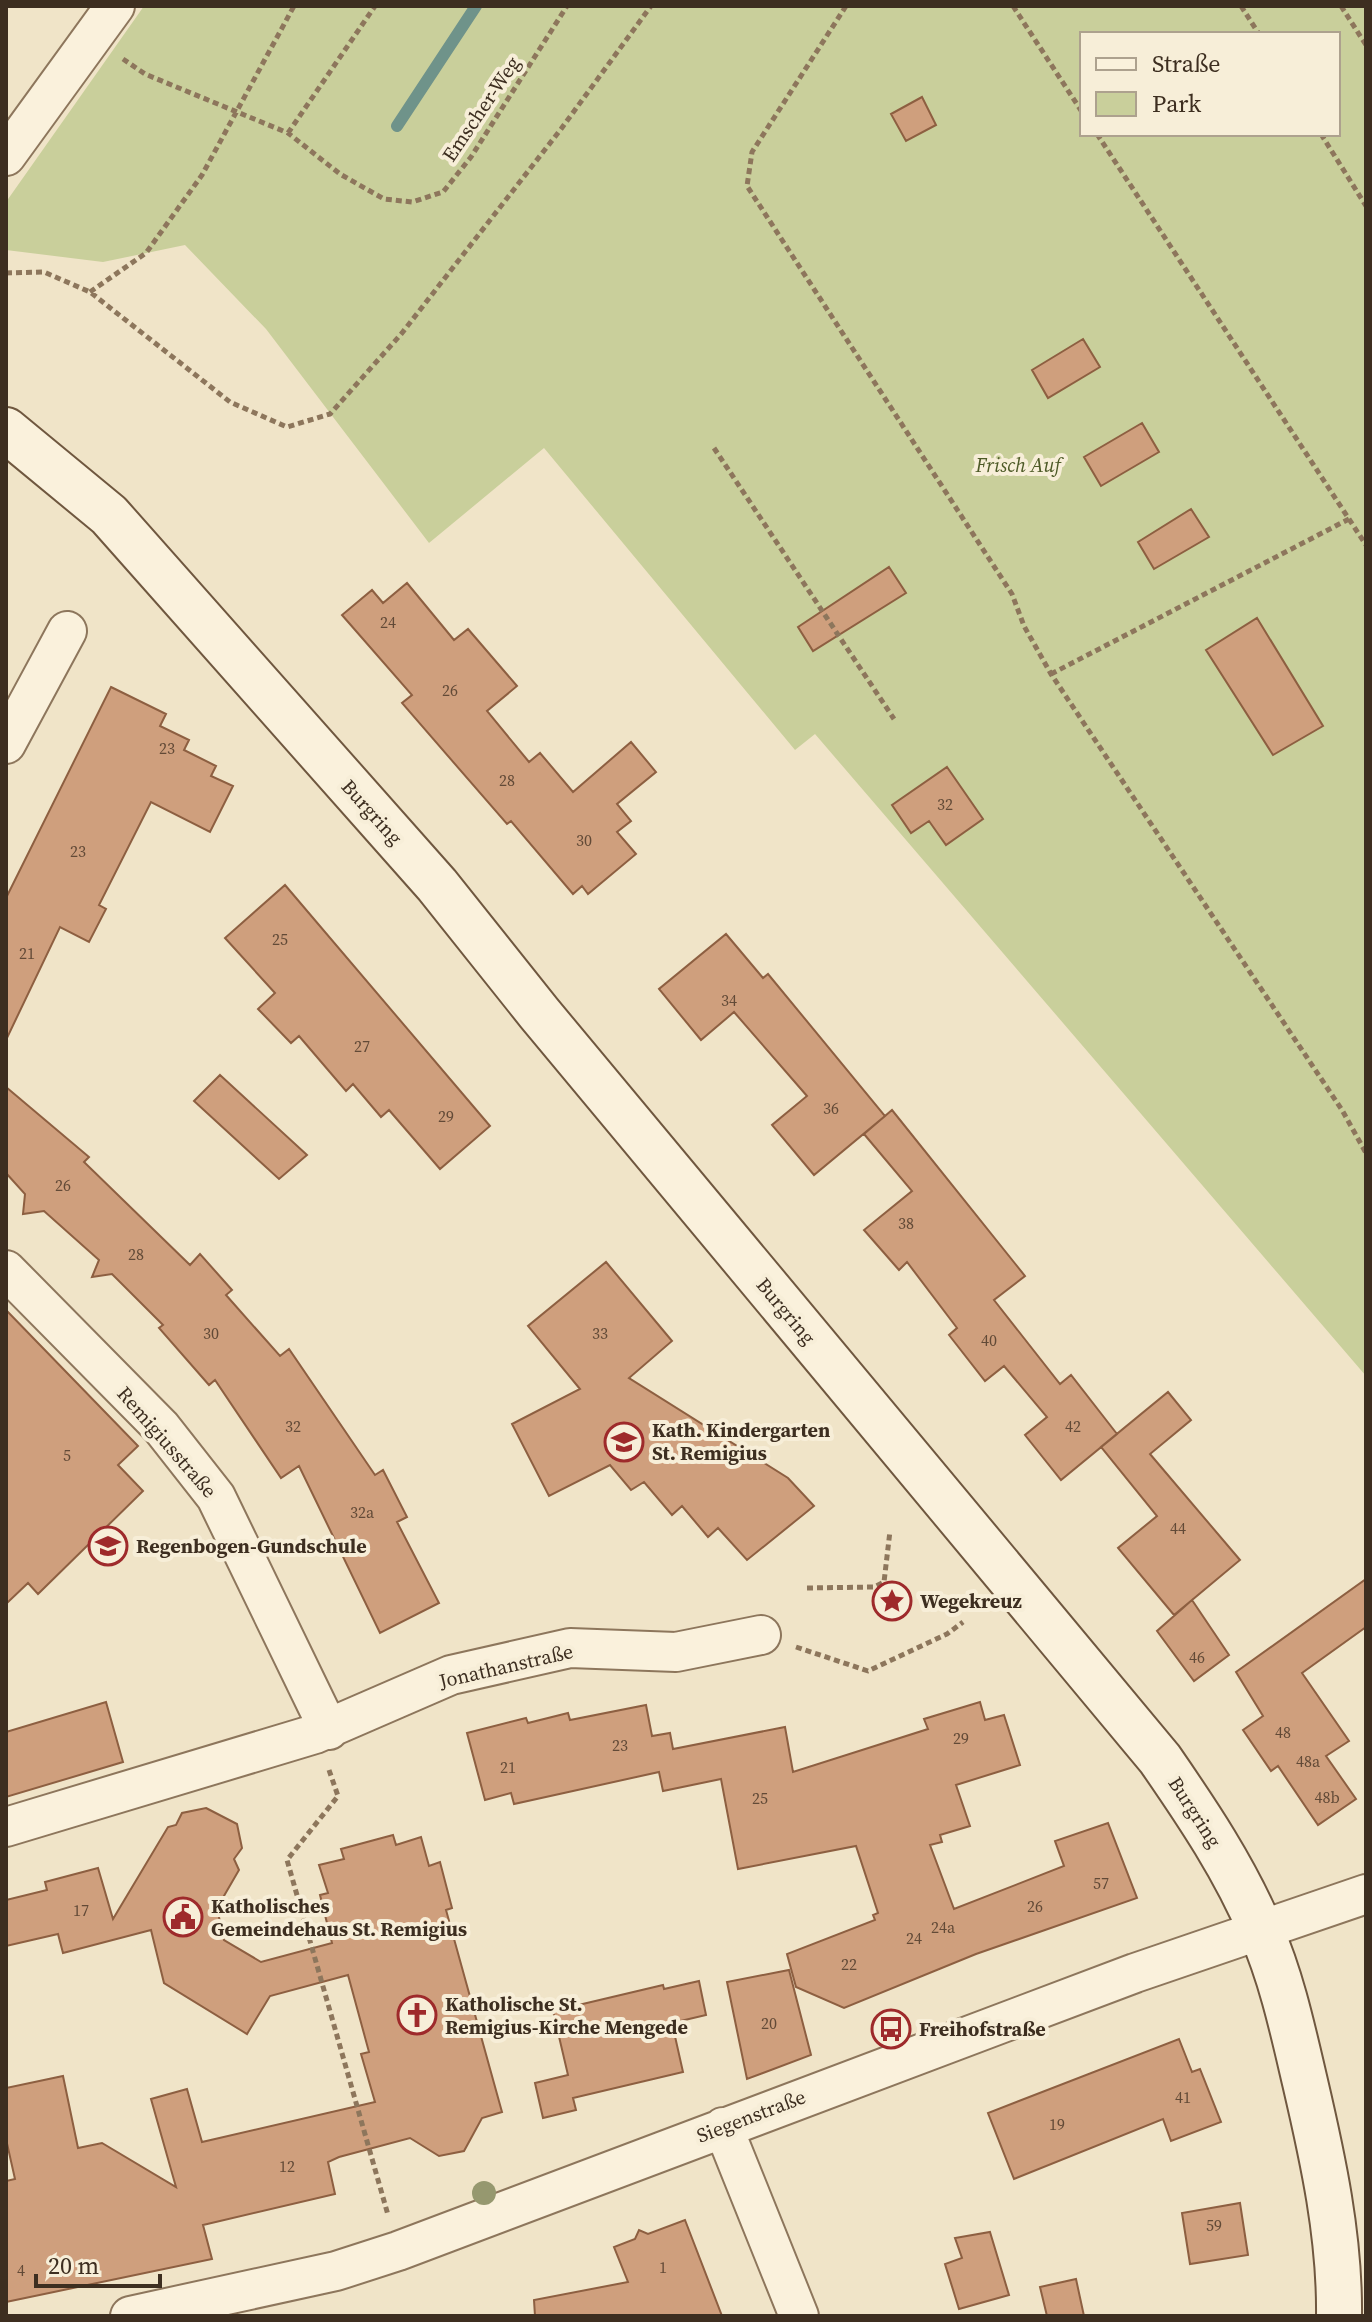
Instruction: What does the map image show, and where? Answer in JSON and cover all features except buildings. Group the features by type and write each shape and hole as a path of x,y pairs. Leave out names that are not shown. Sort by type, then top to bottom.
{"main road":[{"name":"Burgring","path":"6,430 109,515 437,885 549,1025 1160,1759 1214,1838 1262,1932 1289,2012 1316,2129 1339,2262 1339,2316"}],"street":[{"path":"6,156 115,6"},
{"path":"6,744 67,631"},
{"name":"Remigiusstraße","path":"6,1270 161,1427 216,1497 322,1732"},
{"name":"Jonathanstraße","path":"6,1827 178,1778 322,1732 451,1675 570,1648 676,1652 761,1635"},
{"name":"Siegenstraße","path":"130,2316 336,2271 398,2251 1156,1965 1262,1932 1366,1894"},
{"path":"723,2127 799,2316"}],"path":[{"path":"90,292 146,253 202,175 294,6"},
{"path":"288,133 375,6"},
{"name":"Emscher-Weg","path":"93,38 145,74 288,133 340,174 384,199 412,202 443,192 471,157 567,6"},
{"path":"6,273 44,272 90,292 230,402 287,427 330,414 402,333 561,129 651,6"},
{"path":"846,6 752,152 747,186 1012,594 1024,626 1051,674 1342,1110 1366,1153"},
{"path":"1013,6 1080,109"},
{"path":"1241,6 1258,32"},
{"path":"1341,6 1366,45"},
{"path":"1098,136 1366,545"},
{"path":"1322,136 1366,206"},
{"path":"714,448 894,719"},
{"path":"1051,674 1349,519"},
{"path":"807,1588 874,1587 884,1582 890,1531"},
{"path":"761,1635 868,1671 947,1634 963,1622"},
{"path":"322,1732 338,1796 287,1860 398,2251"}],"green space":[{"name":"Frisch Auf","path":"144,6 1366,6 1366,1376 815,734 795,750 544,448 429,543 266,329 185,245 103,262 6,250 6,202"}],"waterway":[{"path":"397,126 476,6"}],"place":[{"name":"Kath. Kindergarten St. Remigius","path":"624,1442"},
{"name":"Regenbogen-Gundschule","path":"108,1546"},
{"name":"Wegekreuz","path":"892,1601"},
{"name":"Katholisches Gemeindehaus St. Remigius","path":"183,1917"},
{"name":"Katholische St. Remigius-Kirche Mengede","path":"417,2015"},
{"name":"Freihofstraße","path":"891,2029"}]}
